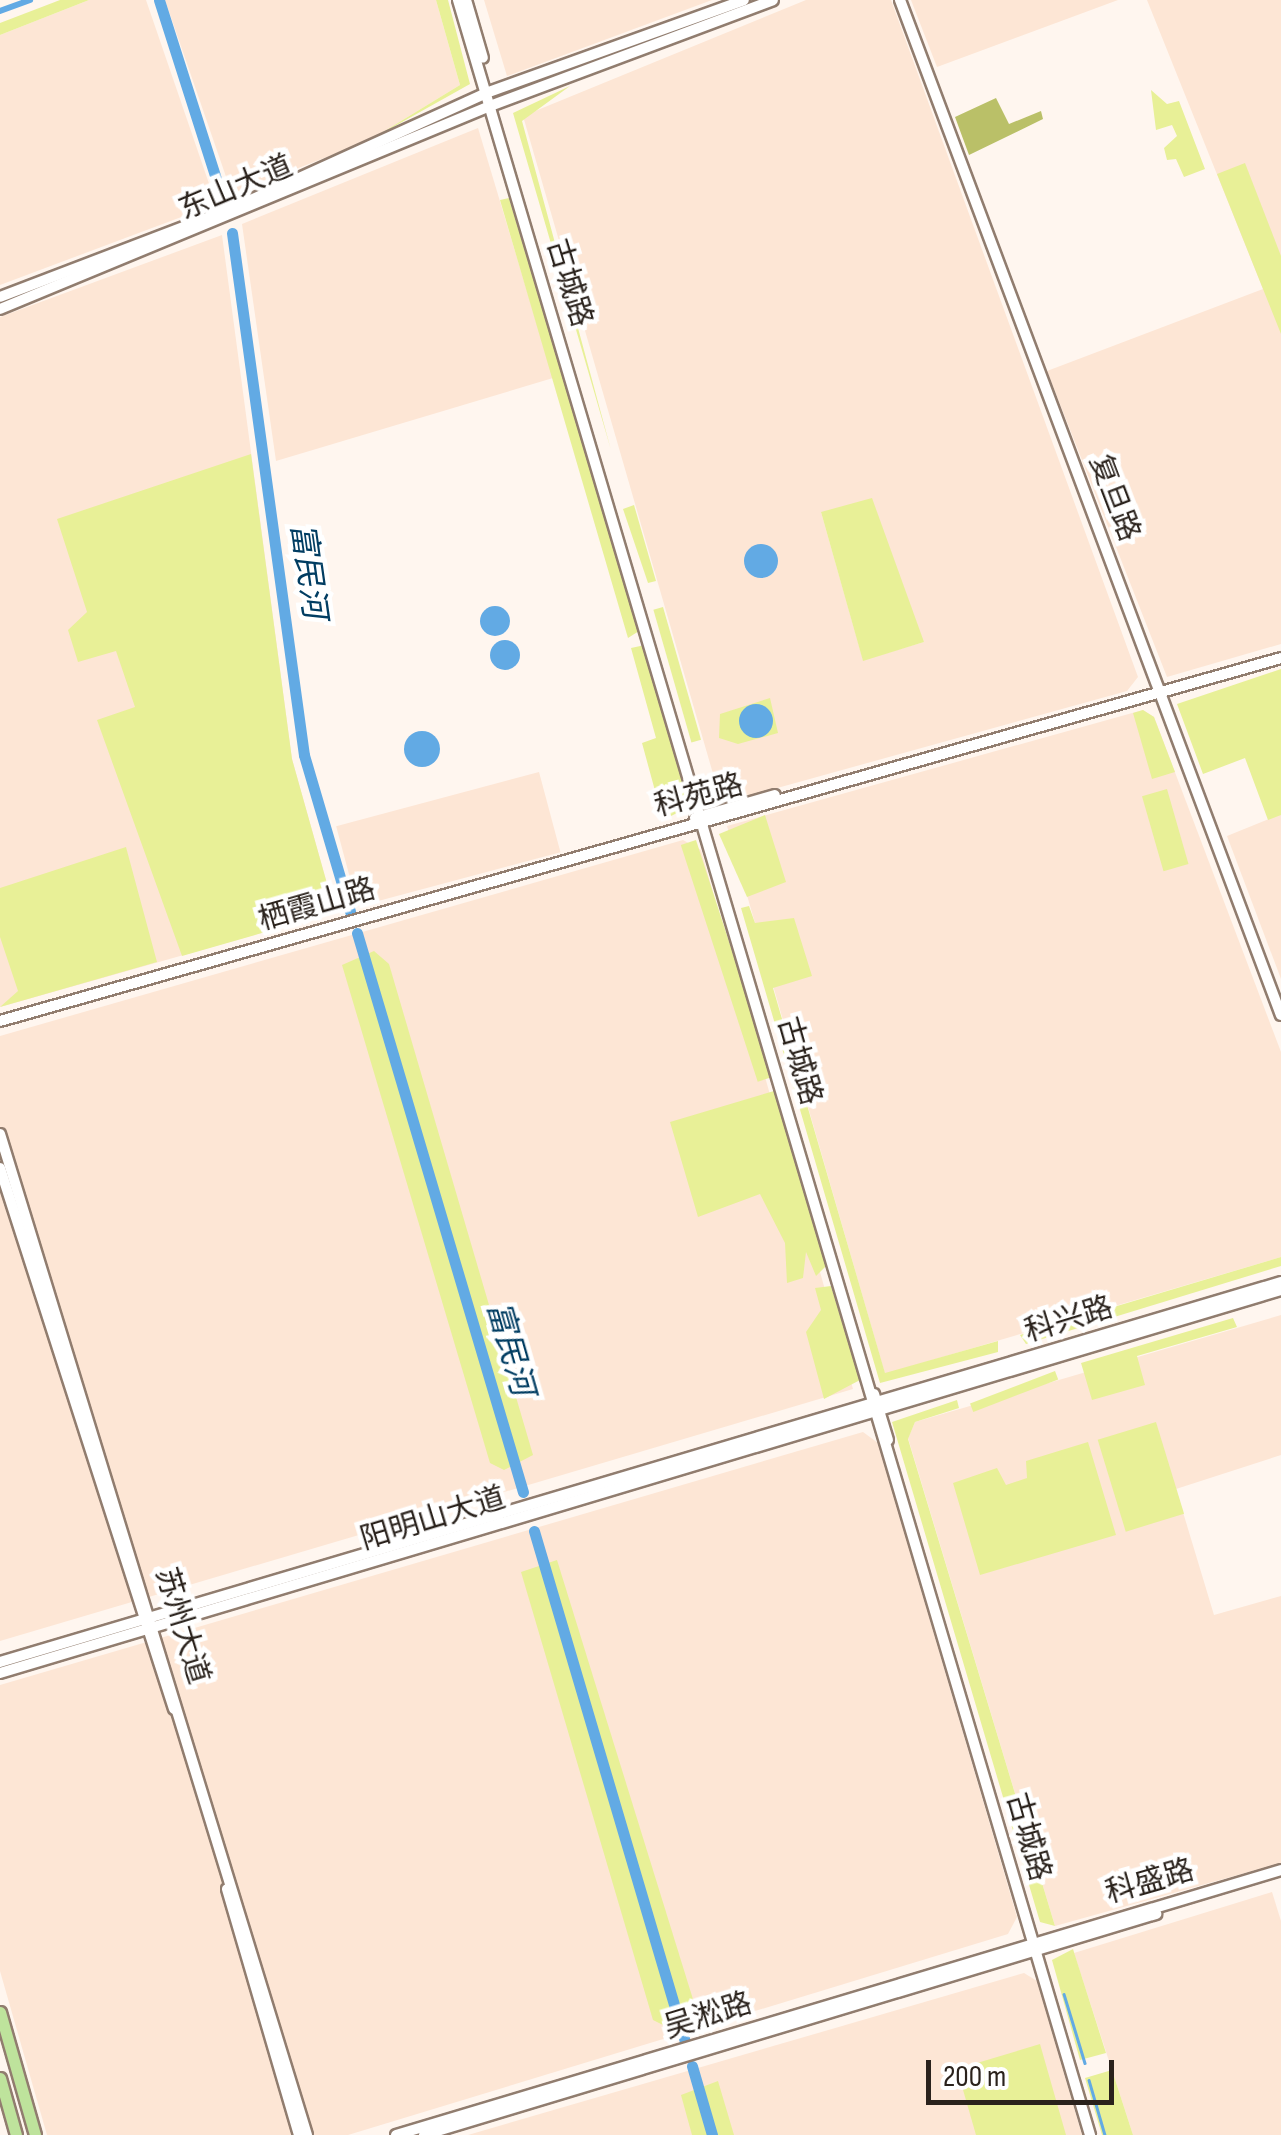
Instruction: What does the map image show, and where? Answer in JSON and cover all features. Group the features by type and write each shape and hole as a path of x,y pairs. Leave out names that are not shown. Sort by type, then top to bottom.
{"main road":[{"name":"古城路","path":"462,0 705,818 875,1409 1093,2135"},
{"path":"492,100 744,0"},
{"path":"492,100 773,0"},
{"name":"复旦路","path":"900,0 1281,1015"},
{"name":"东山大道","path":"0,298 220,213 492,100"},
{"name":"东山大道","path":"0,310 492,100"},
{"name":"科苑路","path":"647,836 1281,655"},
{"name":"栖霞山路","path":"0,1021 647,836"},
{"name":"苏州大道","path":"0,1134 307,2135"},
{"name":"苏州大道","path":"0,1168 152,1625 299,2135"},
{"name":"科兴路","path":"875,1409 1281,1282"},
{"name":"科兴路","path":"875,1409 1281,1290"},
{"name":"阳明山大道","path":"0,1673 875,1409"},
{"name":"阳明山大道","path":"0,1662 152,1625"},
{"name":"科盛路","path":"1037,1946 1281,1873"},
{"name":"吴淞路","path":"396,2135 1037,1946"},
{"name":"吴淞路","path":"424,2135 1037,1946"},
{"path":"0,2012 36,2135"},
{"path":"0,2078 16,2135"}],"shaded area":[{"path":"89,0 146,0 216,204 0,285 0,35"},
{"path":"165,0 436,0 460,85 370,140 232,194"},
{"path":"484,0 712,0 507,76"},
{"path":"806,0 891,0 1138,677 1127,691 734,800 718,791 523,116","holes":["821,512 924,642 863,660"]},
{"path":"911,0 1118,0 937,67"},
{"path":"1147,0 1281,0 1281,644 1167,677 1047,371 1263,289"},
{"path":"478,128 553,378 276,461 242,224"},
{"path":"222,235 292,759 335,912 0,1007 0,317"},
{"path":"1143,710 1154,717 1281,1052 1281,1257 885,1374 727,826"},
{"path":"539,772 560,852 358,907 336,826"},
{"path":"1281,814 1281,979 1227,836"},
{"path":"683,840 701,850 853,1389 0,1641 0,1036"},
{"path":"1281,1315 1281,1455 1176,1489 1214,1615 1281,1596 1281,1863 1055,1926 908,1438 915,1422"},
{"path":"863,1432 878,1443 1017,1917 1008,1934 348,2135 47,2135 0,1971 0,1685"},
{"path":"1272,1892 1281,1921 1281,2135 1133,2135 1074,1953"},
{"path":"1024,1973 1037,1981 1082,2135 468,2135"}],"green space":[{"path":"60,0 89,0 0,35 0,23"},
{"path":"436,0 448,0 470,84 370,140 460,85"},
{"path":"570,86 522,121 611,450 513,113"},
{"path":"1151,90 1167,104 1179,101 1205,169 1184,177 1176,159 1167,160 1164,148 1177,136 1172,125 1156,130"},
{"path":"996,98 1009,124 1041,111 1043,119 969,155 955,117"},
{"path":"1245,163 1281,256 1281,334 1217,174"},
{"path":"509,198 639,631 628,638 500,200"},
{"path":"251,454 292,759 335,912 182,956 97,720 135,707 116,651 78,662 68,630 87,612 57,519"},
{"path":"872,498 924,642 863,661 821,512"},
{"path":"634,505 656,581 648,583 623,509"},
{"path":"663,607 701,740 691,742 653,610"},
{"path":"645,645 691,806 663,820 642,743 656,738 631,648"},
{"path":"1281,669 1281,815 1268,820 1245,758 1203,774 1177,704"},
{"path":"770,698 778,733 738,744 719,738 720,714"},
{"path":"1143,710 1154,717 1175,772 1152,779 1133,713"},
{"path":"1167,789 1188,864 1164,871 1142,796"},
{"path":"765,815 786,882 747,897 719,834"},
{"path":"696,840 773,1077 758,1082 681,845"},
{"path":"126,847 157,962 0,1007 18,991 0,937 0,888"},
{"path":"749,906 755,923 794,918 812,976 773,988 885,1373 998,1341 998,1352 880,1383 741,908"},
{"path":"374,951 389,964 533,1455 504,1470 490,1463 342,965"},
{"path":"774,1091 827,1265 816,1276 806,1252 803,1278 787,1283 785,1243 760,1194 698,1217 670,1122"},
{"path":"1281,1257 1281,1266 1026,1344 1020,1335"},
{"path":"831,1286 860,1380 824,1399 806,1332 821,1310 815,1288"},
{"path":"1233,1318 1237,1327 1137,1356 1145,1385 1092,1400 1081,1363"},
{"path":"1055,1371 1058,1379 973,1412 970,1404"},
{"path":"957,1400 959,1408 915,1422 908,1439 1055,1926 1040,1922 892,1422"},
{"path":"1156,1422 1184,1514 1126,1532 1098,1440"},
{"path":"1088,1442 1116,1535 980,1575 953,1483 997,1468 1006,1485 1027,1478 1026,1461"},
{"path":"557,1560 696,2009 663,2025 653,2020 521,1572"},
{"path":"1073,1949 1106,2053 1080,2060 1052,1960"},
{"path":"1040,2044 1066,2135 976,2135 957,2069"},
{"path":"1112,2070 1133,2135 1102,2135 1085,2078"},
{"path":"718,2081 734,2135 692,2135 681,2095"}],"water":[{"path":"761,544 773,549 778,561 773,573 761,578 749,573 744,561 749,549"},
{"path":"495,606 506,610 510,621 506,632 495,636 484,632 480,621 484,610"},
{"path":"505,640 516,644 520,655 516,666 505,670 494,666 490,655 494,644"},
{"path":"756,704 768,709 773,721 768,733 756,738 744,733 739,721 744,709"},
{"path":"422,731 435,736 440,749 435,762 422,767 409,762 404,749 409,736"}],"waterway":[{"path":"0,11 30,0"},
{"name":"富民河","path":"159,0 223,200"},
{"name":"富民河","path":"232,233 304,755 350,911"},
{"name":"富民河","path":"357,933 523,1492"},
{"name":"富民河","path":"534,1531 686,2045"},
{"path":"1064,1994 1085,2063"},
{"name":"富民河","path":"692,2066 712,2135"},
{"path":"1089,2080 1105,2135"}]}
